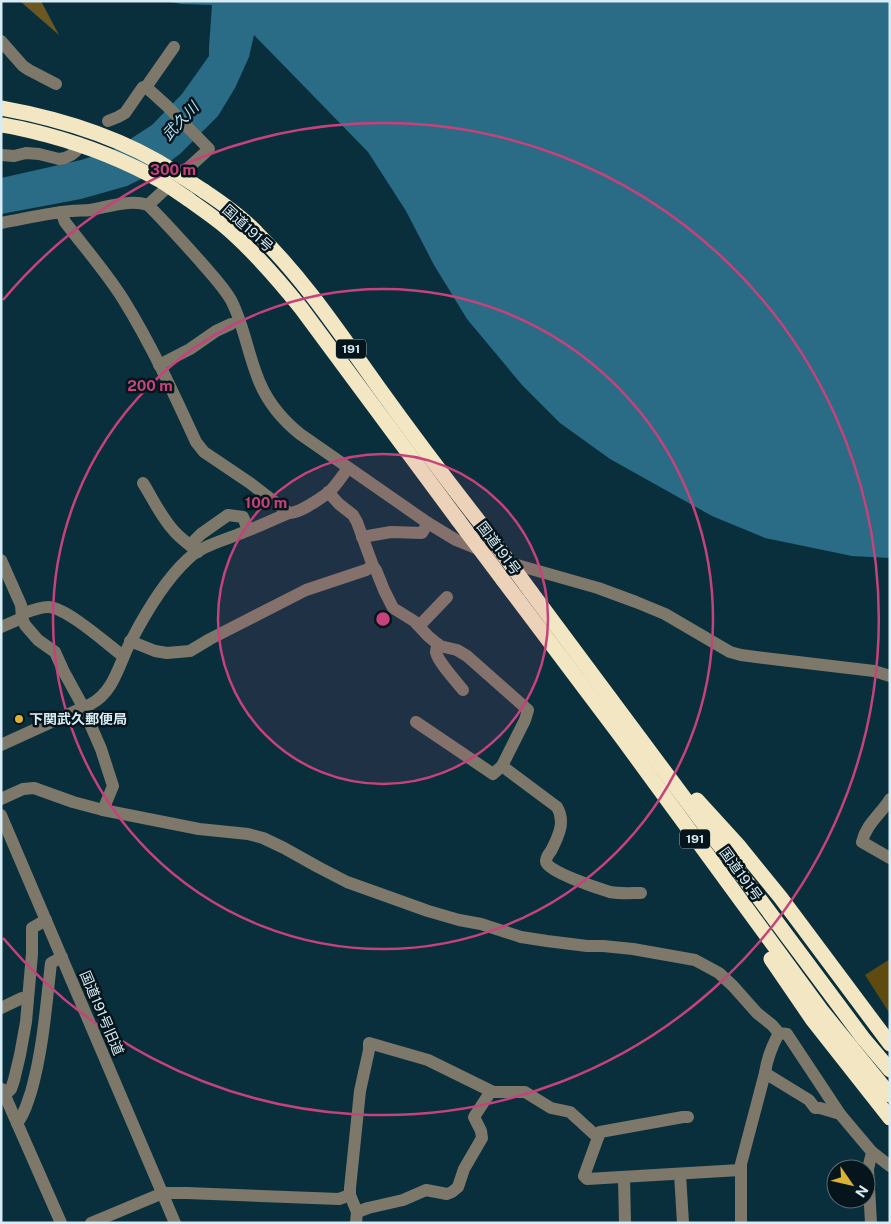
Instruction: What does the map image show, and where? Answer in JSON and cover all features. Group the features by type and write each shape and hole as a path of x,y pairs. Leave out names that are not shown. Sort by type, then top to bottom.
{"highway":[{"name":"国道191号","path":"1,108 56,120 132,148 204,191 256,231 280,257 340,333 420,446 481,524 862,1038 890,1070"},
{"name":"国道191号","path":"1,125 40,133 146,172 222,224 274,275 301,308 616,730 820,1010 890,1095"},
{"path":"633,728 738,845 775,890 890,1044"},
{"path":"750,914 758,939 812,1019 890,1118"}],"street":[{"path":"1,41 28,70 56,84"},
{"path":"148,88 174,47"},
{"path":"108,121 125,113 143,87 148,88 209,149 148,205"},
{"path":"1,155 14,156 26,153 65,158 82,149"},
{"path":"1,223 106,206 135,203 148,205 216,279 230,300 242,328 256,374 266,394 284,420 300,434 428,523 456,540 517,565 598,588 666,614 730,652 756,657 874,671 890,676"},
{"path":"61,212 65,222 124,300 159,365 196,442 204,452 250,483 288,514"},
{"path":"159,365 231,324"},
{"path":"194,548 216,543 308,506 328,492 348,468"},
{"path":"144,483 172,530 194,548"},
{"path":"328,492 354,515 373,566 378,573 390,604 414,621 438,644 457,650 466,656 528,710 502,766 493,774 416,722"},
{"path":"1,745 96,701 110,687 130,642 166,584 189,558 201,534 228,516 243,517 248,530"},
{"path":"362,537 391,532 422,533 428,523"},
{"path":"1,560 21,605 25,625 38,640 55,652 101,748 113,786 103,810"},
{"path":"130,642 167,653 190,651 306,590 373,566"},
{"path":"418,625 447,597"},
{"path":"1,627 22,616 46,607 54,608 74,618 123,656"},
{"path":"438,644 436,650 438,657 462,690"},
{"path":"502,766 557,807 561,813 561,826 546,860 548,866 559,873 610,892 641,893"},
{"path":"1,799 34,788 103,810 184,827 234,832 263,838 347,882 377,894 459,920 481,924 521,937 587,946 633,949 695,960 719,973 757,1013 779,1033 786,1034 840,1114 872,1152 890,1166"},
{"path":"890,799 863,835 862,842 890,858"},
{"name":"国道191号旧道","path":"1,815 175,1223"},
{"path":"46,920 32,928 26,1022 11,1089 3,1090 61,1223"},
{"path":"17,1123 22,1117 27,1104 37,1068 45,1019 50,963 62,957"},
{"path":"1,1008 22,998 28,998"},
{"path":"741,1223 741,1164 770,1052 779,1033"},
{"path":"491,1091 474,1117 482,1131 482,1138 470,1157 458,1187 447,1194 426,1190 403,1200 368,1208 357,1218 350,1194 359,1099 369,1043 428,1060 491,1091 525,1092 551,1108 570,1112 598,1137"},
{"path":"765,1073 809,1100 815,1108 840,1114"},
{"path":"688,1117 600,1132 584,1176 587,1179 624,1178 740,1170"},
{"path":"871,1223 868,1169 872,1152"},
{"path":"680,1174 683,1223"},
{"path":"624,1178 625,1223"},
{"path":"90,1223 163,1193 339,1199 350,1194"}],"shaded area":[{"path":"20,1 41,1 59,35"},
{"path":"890,959 890,1014 865,975"}],"water":[{"name":"武久川","path":"166,1 890,1 890,558 852,556 765,538 712,516 610,459 560,423 522,385 467,319 434,265 406,211 368,152 254,35 249,57 235,88 218,116 180,154 157,171 127,186 81,199 1,214 1,178 81,160 115,149 152,125 182,94 209,56 212,5 181,4"}],"place":[{"name":"下関武久郵便局","path":"19,719"}]}
